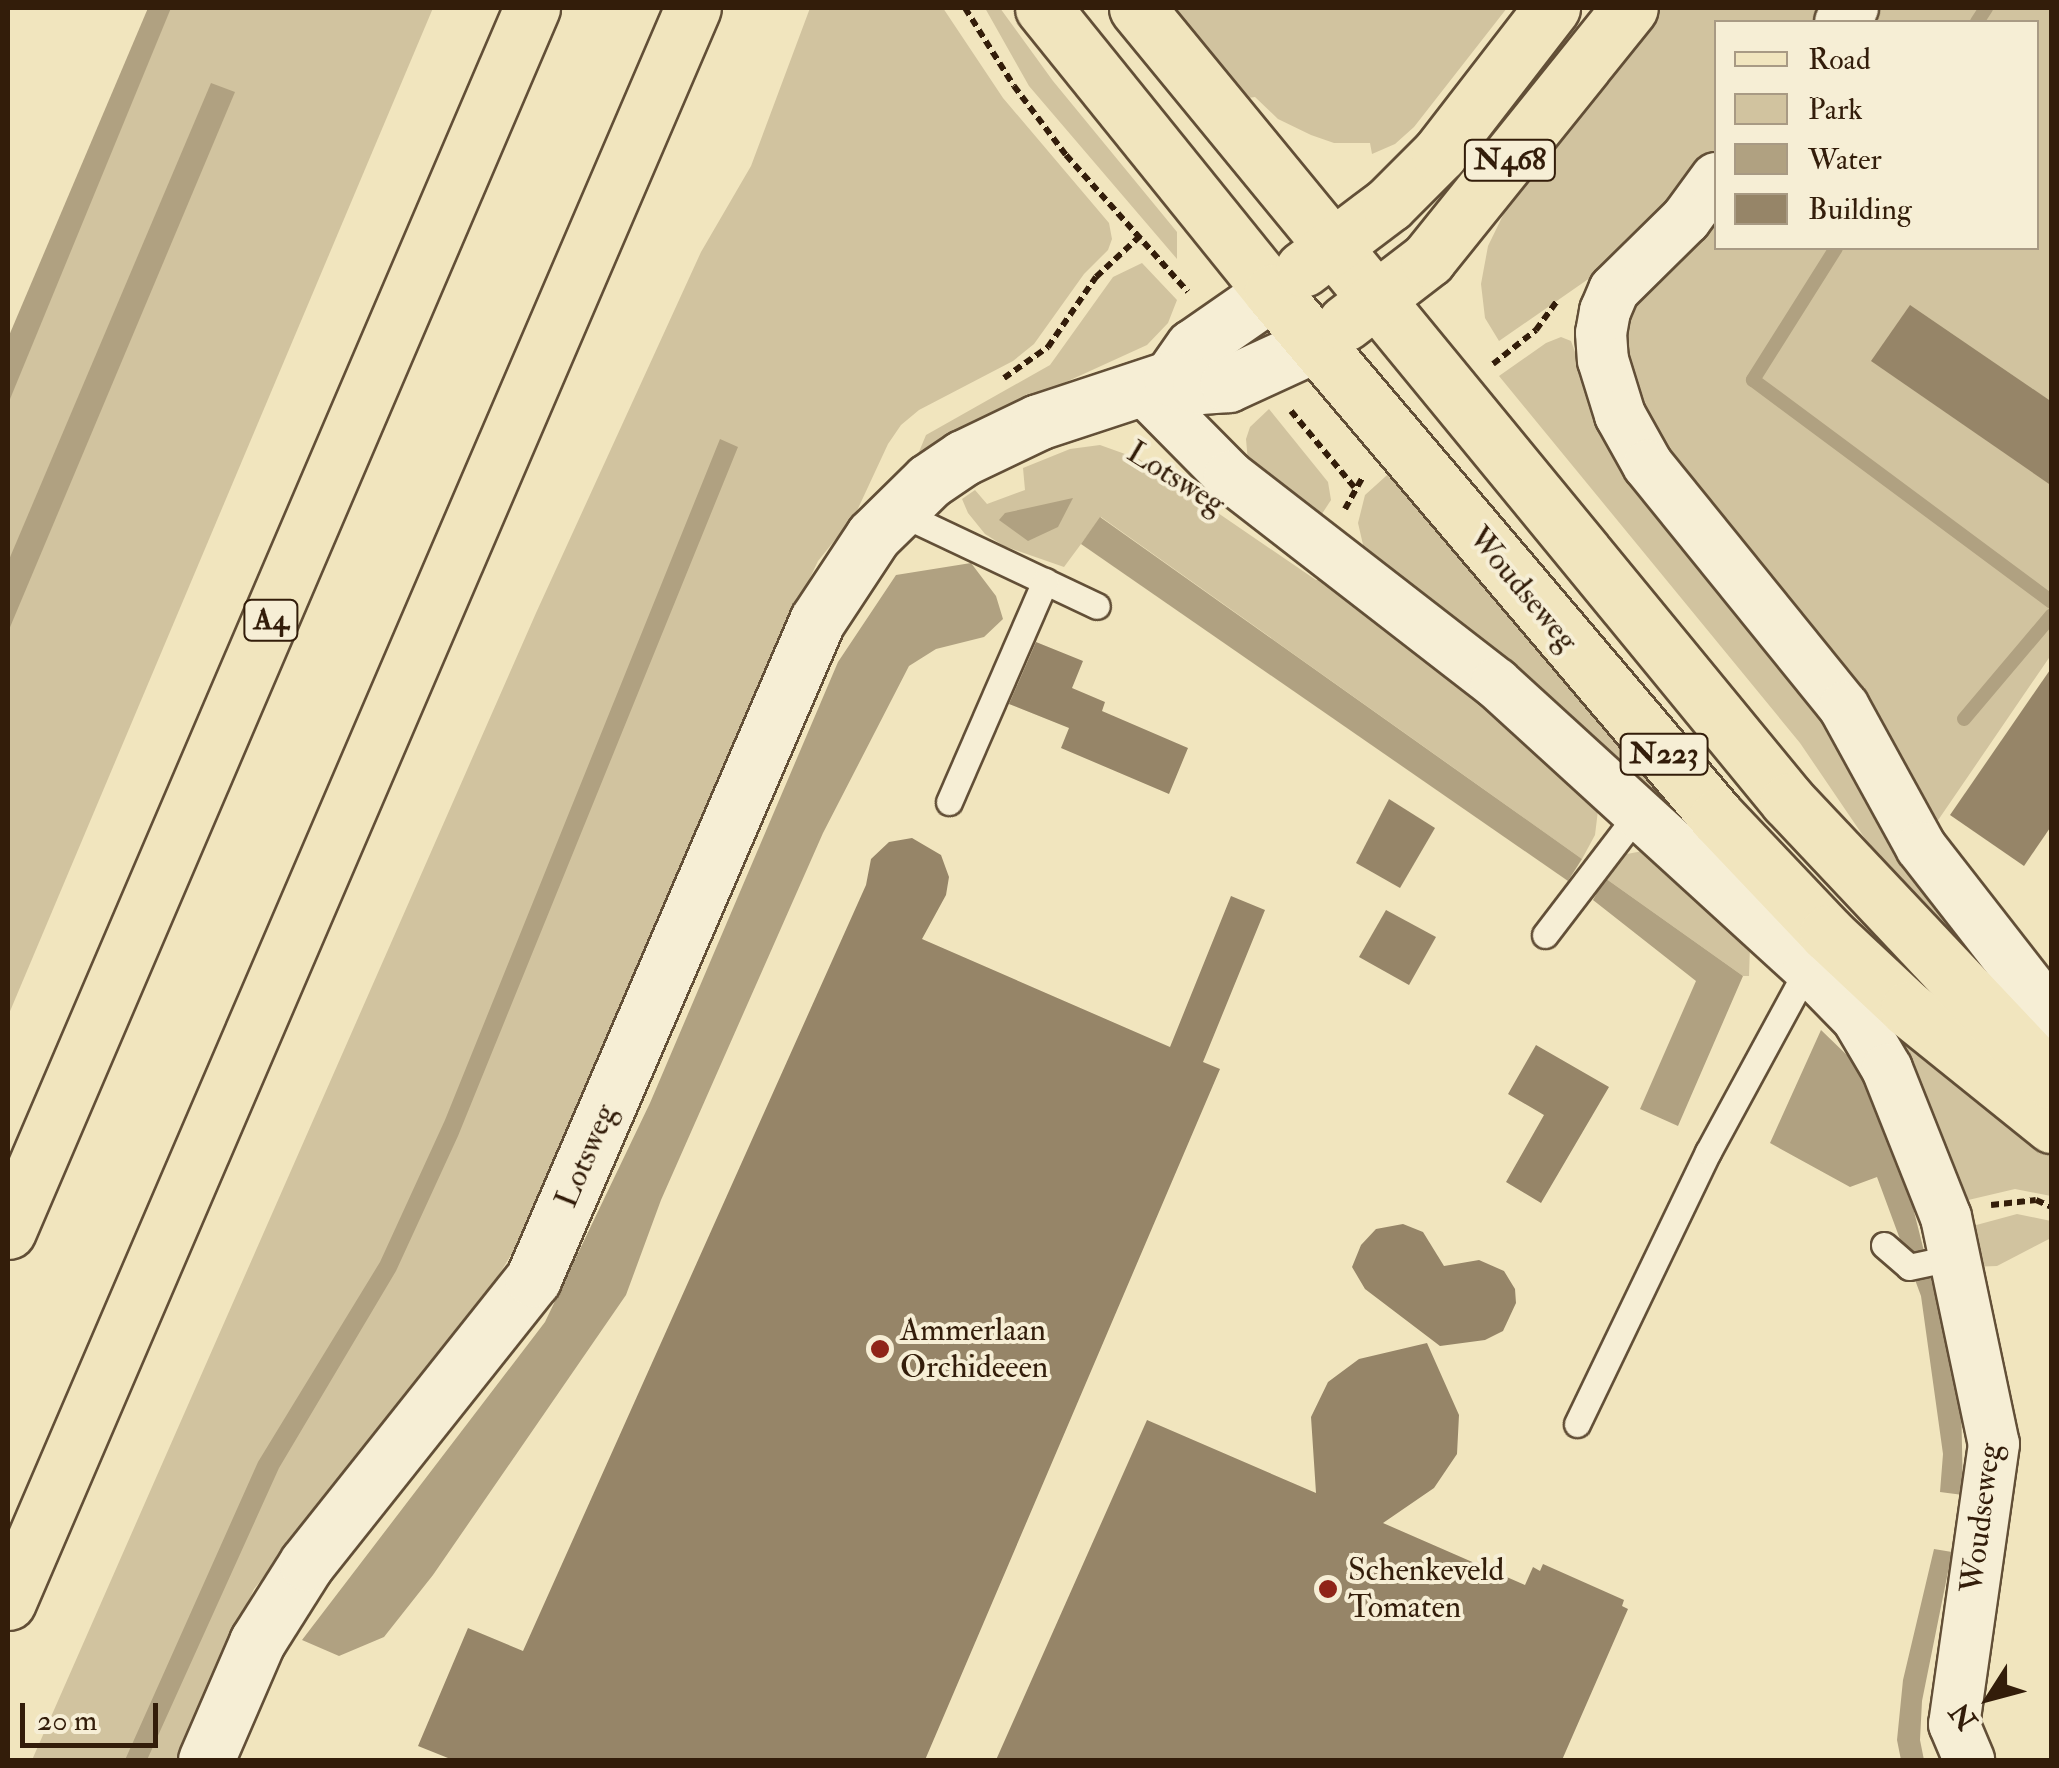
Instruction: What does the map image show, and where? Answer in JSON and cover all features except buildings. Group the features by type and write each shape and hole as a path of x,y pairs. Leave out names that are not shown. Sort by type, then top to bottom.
{"main road":[{"name":"A4","path":"8,1231 532,8"},
{"path":"8,1602 692,8"},
{"name":"Woudseweg","path":"1043,8 1315,344 1745,846 1908,1009 2052,1125"},
{"name":"N223","path":"1137,8 1788,800 2052,1081"},
{"name":"N468","path":"1272,292 1389,204 1439,154 1552,8"},
{"name":"N468","path":"1315,344 1428,259 1630,8"}],"street":[{"path":"1714,181 1686,219 1614,290 1600,333 1603,360 1620,415 1648,464 1844,707 1921,847 2052,1015"},
{"path":"1156,383 1193,347 1272,292"},
{"name":"Lotsweg","path":"206,1760 258,1642 307,1562 534,1280 818,621 851,565 896,511 963,458 1038,422 1156,383 1214,385 1258,373 1315,344"},
{"name":"Woudseweg","path":"1156,383 1229,476 1496,683 1640,812 1857,1018 1887,1069 1935,1251 1994,1444 1954,1724 1969,1760"}],"lane":[{"path":"896,511 1097,606"},
{"path":"949,802 1045,581"},
{"path":"1545,935 1640,812"},
{"path":"1577,1424 1708,1152 1808,968"},
{"path":"1884,1246 1935,1251"}],"path":[{"path":"965,8 1014,86 1066,154 1218,328"},
{"path":"992,384 1048,347 1096,277 1140,236"},
{"path":"1258,373 1354,487"},
{"path":"1935,1251 2016,1200 2052,1207"}],"green space":[{"path":"162,8 433,8 8,1016 8,374"},
{"path":"810,8 943,8 1003,98 1109,223 1112,239 1108,250 1084,274 1034,344 1013,361 919,410 901,425 888,444 855,515 818,561 800,599 554,1185 476,1312 254,1589 176,1760 32,1760 536,613 701,252 751,166"},
{"path":"985,8 1000,8 1053,81 1177,232 1177,259 1029,86"},
{"path":"1168,8 1507,8 1414,127 1395,144 1372,154 1370,143 1334,143 1278,119 1255,97 1241,99"},
{"path":"1652,8 1825,8 1815,20 1714,20 1714,153 1656,225 1620,257 1499,341 1485,318 1481,284 1488,246 1508,205 1502,200"},
{"path":"1867,8 2051,8 2051,655 1930,832 1678,473 1628,383 1621,326 1637,291 1714,209 1714,250 2039,250 2039,20 1858,20"},
{"path":"1142,263 1177,300 1168,323 1147,345 998,413 916,459 926,435 1050,365 1113,277"},
{"path":"1561,337 1571,341 1592,398 1780,650 2051,1040 2051,1069 1902,893 1800,743 1499,376"},
{"path":"1269,409 1328,482 1331,500 1318,520 1248,462 1246,439 1250,427"},
{"path":"1100,445 1139,459 1316,580 1335,579 1599,802 1595,835 1582,859 1101,517 1064,567 1004,546 985,534 968,513 962,499 975,490 987,504 1025,490 1023,468 1070,449"},
{"path":"1396,467 2010,1122 2051,1155 2051,1196 2015,1189 1964,1201 1896,1064 1364,549 1358,523 1365,495"},
{"path":"1648,850 1750,944 1749,976 1743,976 1605,878 1627,854"},
{"path":"2017,1214 2051,1221 2051,1238 1997,1266 1970,1267 1969,1227"}],"water":[{"path":"148,8 171,8 8,404 8,338"},
{"path":"211,83 235,92 8,632 8,562"},
{"path":"720,439 738,447 458,1136 396,1271 279,1468 147,1760 125,1760 258,1462 380,1262 445,1120"},
{"path":"1073,498 1058,527 1028,541 999,520 1005,513"},
{"path":"1100,517 1582,859 1568,881 1081,544"},
{"path":"971,563 996,596 1003,619 984,637 936,649 909,666 823,833 661,1200 626,1295 433,1575 384,1637 339,1656 302,1640 545,1322 650,1103 838,662 896,575"},
{"path":"1605,878 1743,976 1678,1126 1640,1109 1696,981 1593,900"},
{"path":"1821,1030 1851,1059 1874,1095 1898,1148 1961,1398 1963,1495 1940,1492 1943,1454 1921,1296 1877,1177 1850,1187 1770,1143"},
{"path":"1934,1549 1952,1552 1922,1701 1920,1740 1924,1760 1901,1760 1897,1740 1903,1680"}],"waterway":[{"path":"1978,20 1986,8"},
{"path":"1835,250 1753,380 2052,602"},
{"path":"1964,719 2052,615"}],"place":[{"name":"Ammerlaan Orchideeen","path":"880,1349"},
{"name":"Schenkeveld Tomaten","path":"1328,1589"}]}
